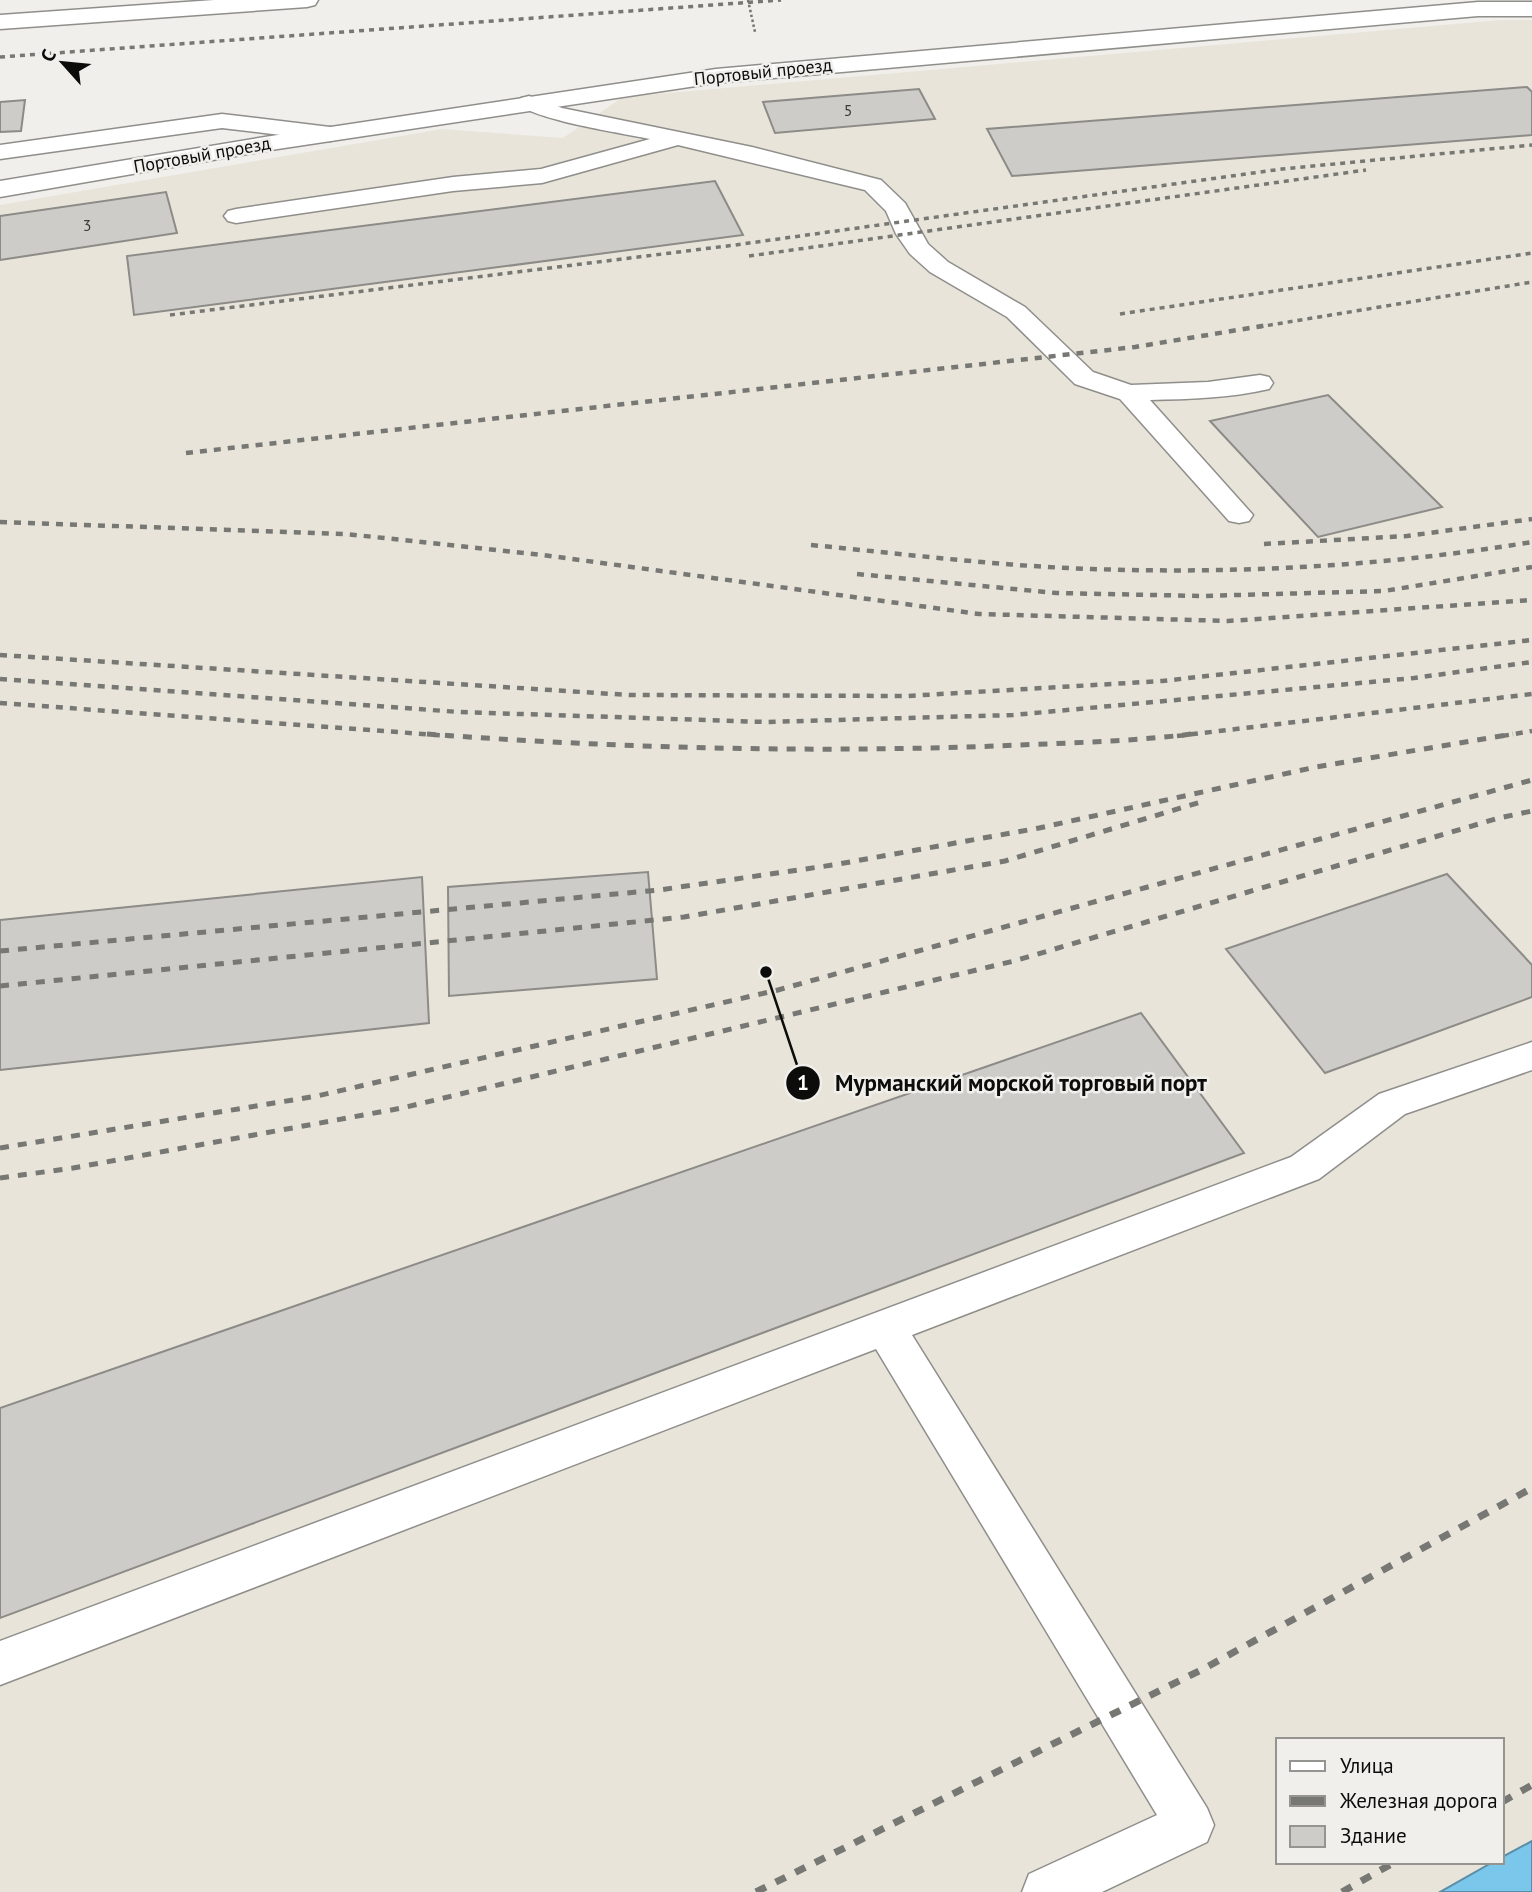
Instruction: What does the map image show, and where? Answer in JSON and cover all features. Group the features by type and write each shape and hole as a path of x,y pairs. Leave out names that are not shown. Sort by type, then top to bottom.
{"street":[{"path":"0,22 307,0"},
{"name":"Портовый проезд","path":"0,189 529,103 761,71 1478,9 1532,9"}],"lane":[{"path":"529,103 556,113 752,154 873,186 897,208 908,234 919,249 939,267 1016,312 1084,378 1129,393 1208,390 1260,383"},
{"path":"0,152 222,121 330,134"},
{"path":"236,216 453,184 542,176 677,139"},
{"path":"1129,393 1238,515"},
{"path":"0,1663 1305,1168 1392,1104 1532,1056"},
{"path":"885,1327 1190,1825 1047,1892"}],"shaded area":[{"path":"1500,20 1532,20 1532,1841 1504,1856 1504,1738 1276,1738 1276,1864 1489,1864 1440,1892 0,1892 0,205 442,129 563,138 623,97"}],"water":[{"path":"1532,1841 1532,1892 1440,1892 1489,1864 1504,1864 1504,1856"}],"building":[{"path":"1527,87 1532,92 1532,135 1012,176 987,129"},
{"path":"919,89 935,119 775,133 763,102"},
{"path":"25,100 21,131 0,132 0,102"},
{"path":"715,181 743,235 134,315 127,256"},
{"path":"166,192 177,233 0,260 0,216"},
{"path":"1328,395 1442,507 1318,537 1210,421"},
{"path":"648,872 657,979 449,996 448,887"},
{"path":"1447,874 1532,965 1532,997 1325,1073 1226,949"},
{"path":"422,877 429,1023 0,1070 0,920"},
{"path":"1141,1013 1244,1153 0,1618 0,1408"}],"railway":[{"path":"0,57 781,0"},
{"path":"170,315 735,245 1282,169 1532,145"},
{"path":"749,256 1366,170"},
{"path":"1120,314 1532,253"},
{"path":"1258,327 1532,282"},
{"path":"186,453 1135,347 1268,325"},
{"path":"1264,544 1407,536 1532,519"},
{"path":"0,522 346,534 543,555 979,614 1228,621 1532,600"},
{"path":"811,545 1022,565 1203,570 1368,562 1532,542"},
{"path":"857,574 1056,593 1202,596 1384,591 1532,567"},
{"path":"0,655 629,695 907,696 1162,681 1532,640"},
{"path":"0,679 459,712 766,722 1013,715 1414,678 1532,662"},
{"path":"1177,736 1532,694"},
{"path":"0,703 451,736"},
{"path":"1502,736 1532,731"},
{"path":"427,734 569,743 782,749 1069,743 1192,734"},
{"path":"0,951 659,890 833,865 1039,828 1316,767 1513,734"},
{"path":"0,1148 317,1096 778,990 1532,780"},
{"path":"0,986 684,917 1005,861 1204,801"},
{"path":"0,1178 73,1168 402,1108 1014,961 1499,818 1532,811"},
{"path":"756,1892 1205,1668 1532,1488"},
{"path":"1504,1801 1532,1785"},
{"path":"1342,1892 1391,1864"}],"place":[{"name":"Мурманский морской торговый порт","path":"766,972"}]}
